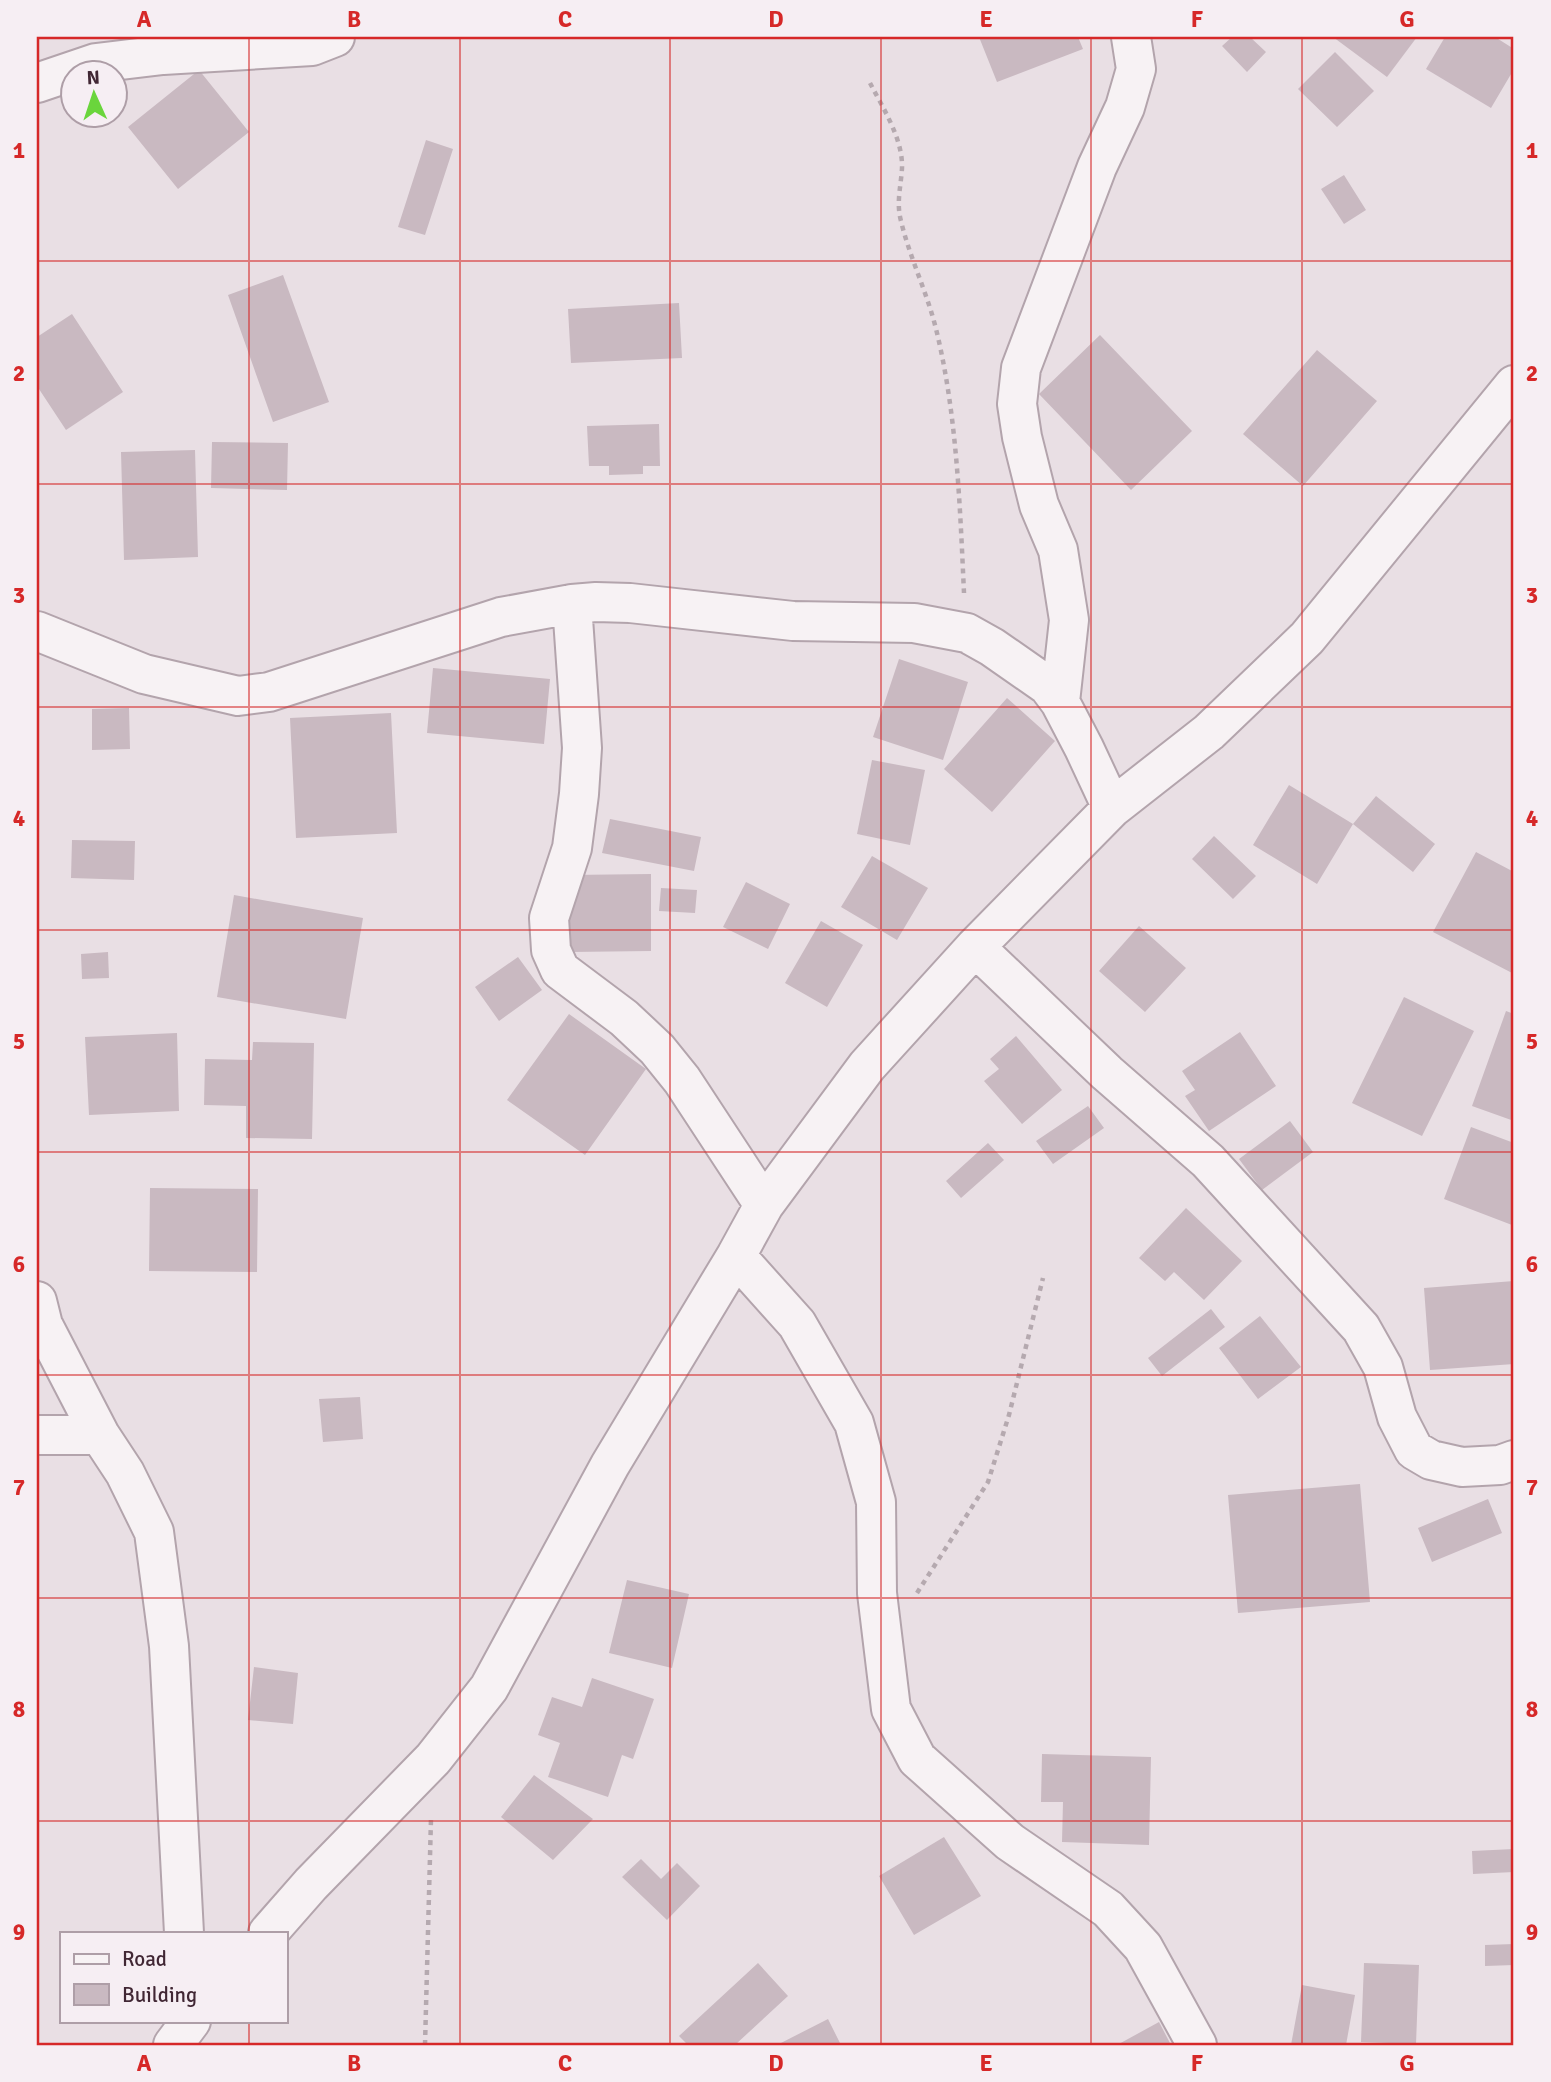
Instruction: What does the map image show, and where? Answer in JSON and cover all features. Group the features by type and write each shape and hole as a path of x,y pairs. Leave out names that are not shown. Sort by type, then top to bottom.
{"street":[{"path":"37,83 96,63 163,55 312,46 335,37"},
{"path":"1060,702 1069,620 1058,550 1039,505 1022,437 1017,404 1021,368 1097,167 1125,107 1136,69 1131,37"},
{"path":"269,1932 311,1884 433,1759 489,1688 610,1465 764,1205 867,1066 975,947 1112,808 1209,732 1307,638 1514,385"},
{"path":"37,631 144,674 238,696 269,692 500,617 572,604 630,603 793,621 914,623 967,633 1048,686 1060,702 1112,808"},
{"path":"572,604 582,748 572,848 549,918 551,950 560,970 624,1018 657,1049 682,1080 764,1205"},
{"path":"975,947 1107,1073 1208,1161 1362,1328 1382,1367 1397,1417 1414,1450 1431,1460 1462,1467 1500,1465 1514,1460"},
{"path":"736,1256 797,1324 854,1423 876,1502 877,1593 891,1709 917,1759 1010,1842 1108,1909 1143,1947 1197,2045"},
{"path":"37,1301 43,1325 100,1435 125,1473 154,1532 169,1646 184,1932"},
{"path":"37,1435 100,1435"}],"path":[{"path":"870,83 898,145 902,166 898,192 900,216 906,243 937,330 947,380 961,520 967,633"},
{"path":"882,1646 988,1482 1009,1415 1043,1278"},
{"path":"425,2045 433,1759"}],"building":[{"path":"979,37 1078,37 1083,49 997,82"},
{"path":"1232,37 1250,37 1266,52 1247,72 1222,46"},
{"path":"1333,37 1417,37 1387,77"},
{"path":"1445,37 1495,37 1514,49 1514,69 1491,108 1426,69"},
{"path":"1335,52 1374,91 1337,127 1298,89"},
{"path":"199,70 249,132 178,189 130,129 130,125"},
{"path":"426,140 453,149 425,235 398,227"},
{"path":"1344,175 1366,210 1344,224 1321,189"},
{"path":"283,275 329,402 273,422 228,295"},
{"path":"679,303 682,358 571,363 568,309"},
{"path":"72,314 123,392 66,430 37,386 37,337"},
{"path":"1100,335 1192,431 1131,490 1039,394"},
{"path":"1317,350 1377,401 1303,486 1243,434"},
{"path":"659,424 660,466 643,466 643,474 609,475 609,466 589,466 587,426"},
{"path":"212,442 288,443 287,490 211,488"},
{"path":"195,450 198,557 124,560 121,452"},
{"path":"899,659 968,682 943,760 873,737"},
{"path":"433,668 550,679 544,744 427,733"},
{"path":"1007,698 1055,741 992,812 944,769"},
{"path":"129,708 130,749 92,750 92,709"},
{"path":"391,713 397,833 296,838 290,718"},
{"path":"872,760 925,770 910,845 857,834"},
{"path":"1289,785 1353,824 1317,884 1253,845"},
{"path":"1376,796 1435,844 1413,872 1353,824"},
{"path":"610,819 701,837 694,871 602,853"},
{"path":"1214,836 1256,876 1233,899 1192,859"},
{"path":"72,840 135,841 134,880 71,878"},
{"path":"1476,852 1514,872 1514,974 1433,932"},
{"path":"872,856 928,888 897,940 841,907"},
{"path":"651,874 651,951 570,952 569,875"},
{"path":"746,882 790,904 768,949 723,927"},
{"path":"661,888 697,890 695,913 659,911"},
{"path":"234,895 363,918 346,1019 217,997"},
{"path":"821,921 863,945 827,1007 785,983"},
{"path":"1139,926 1186,968 1145,1012 1099,971"},
{"path":"108,952 109,978 82,979 81,954"},
{"path":"518,957 542,990 499,1021 475,987"},
{"path":"1404,997 1474,1031 1422,1136 1352,1103"},
{"path":"1506,1011 1514,1014 1514,1121 1472,1106"},
{"path":"569,1014 646,1069 585,1155 507,1100"},
{"path":"1240,1032 1276,1086 1209,1131 1185,1096 1195,1090 1182,1071"},
{"path":"177,1033 179,1111 89,1115 85,1037"},
{"path":"1016,1036 1062,1090 1022,1124 984,1081 999,1069 990,1059"},
{"path":"253,1042 314,1043 312,1139 246,1138 246,1106 204,1105 205,1059 252,1060"},
{"path":"1088,1106 1104,1128 1053,1164 1036,1141"},
{"path":"1290,1121 1313,1152 1262,1190 1239,1159"},
{"path":"1471,1127 1514,1143 1512,1225 1444,1199"},
{"path":"988,1143 1004,1160 961,1198 946,1181"},
{"path":"150,1188 258,1189 257,1272 149,1271"},
{"path":"1186,1208 1242,1261 1204,1300 1174,1272 1165,1281 1139,1258"},
{"path":"1514,1281 1514,1364 1430,1370 1424,1288"},
{"path":"1211,1309 1225,1327 1162,1376 1148,1358"},
{"path":"1260,1316 1301,1367 1258,1399 1219,1348"},
{"path":"360,1397 363,1439 323,1442 319,1399"},
{"path":"1360,1484 1370,1602 1238,1613 1228,1495"},
{"path":"1488,1499 1502,1533 1432,1562 1418,1528"},
{"path":"627,1580 689,1594 672,1668 609,1653"},
{"path":"254,1667 298,1673 293,1724 248,1720"},
{"path":"592,1678 654,1699 633,1759 622,1755 608,1797 548,1777 560,1743 538,1735 552,1697 582,1707"},
{"path":"1042,1754 1151,1757 1149,1845 1062,1842 1063,1802 1041,1802"},
{"path":"534,1775 593,1819 553,1860 501,1817"},
{"path":"944,1837 981,1896 914,1935 879,1876"},
{"path":"1514,1849 1514,1872 1473,1874 1472,1851"},
{"path":"641,1859 661,1879 677,1863 700,1886 667,1920 622,1877"},
{"path":"1514,1944 1514,1965 1485,1966 1485,1945"},
{"path":"758,1963 788,1996 735,2045 688,2045 679,2036"},
{"path":"1364,1963 1419,1965 1416,2044 1361,2042"},
{"path":"1302,1985 1355,1995 1346,2045 1291,2045"},
{"path":"828,2019 841,2045 777,2045"},
{"path":"1159,2022 1171,2045 1117,2045"}]}
